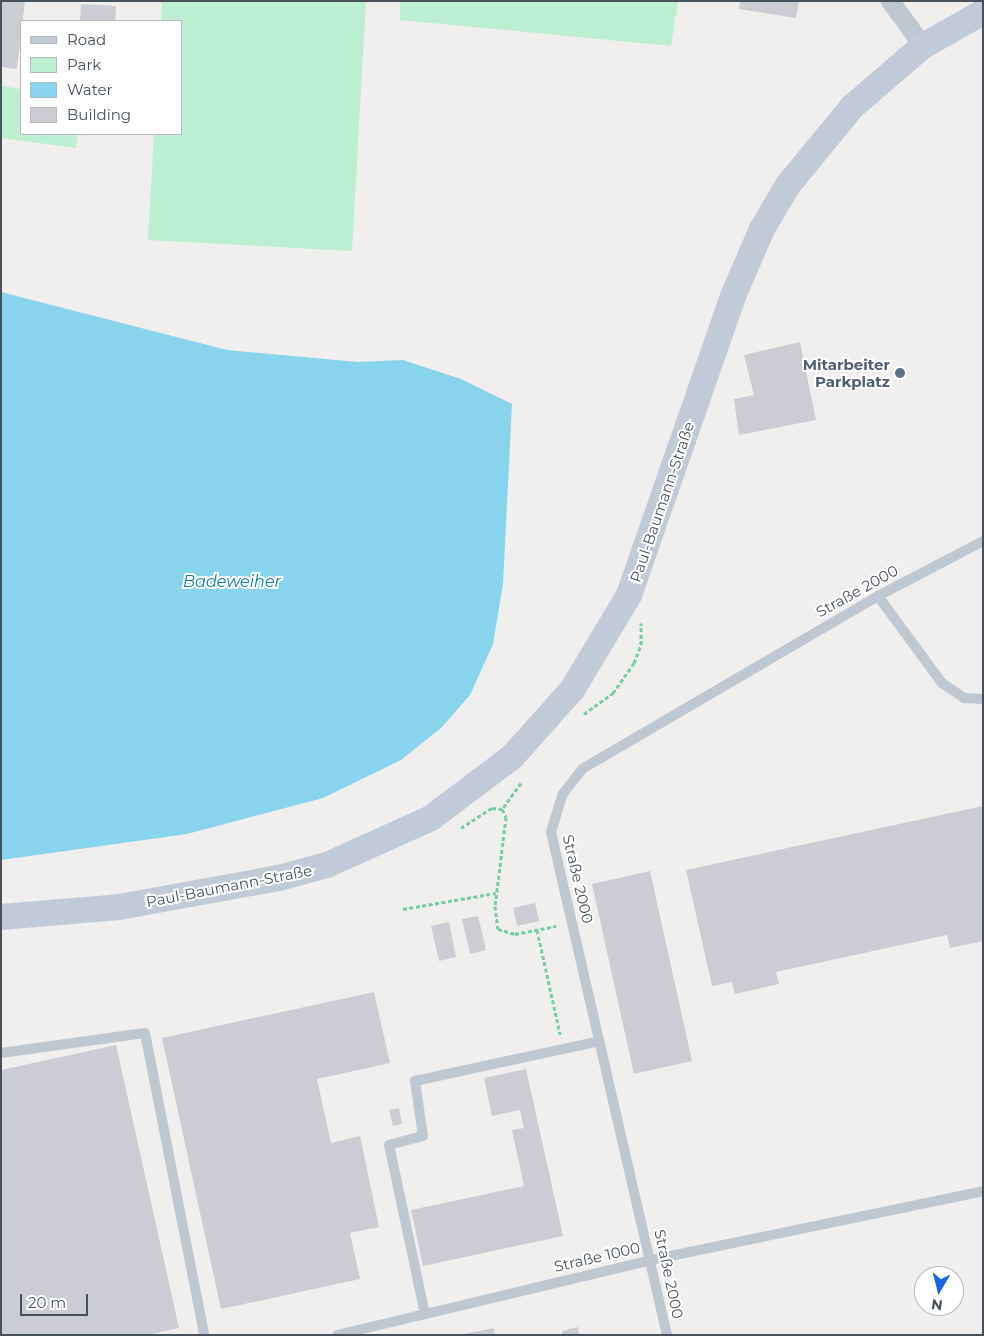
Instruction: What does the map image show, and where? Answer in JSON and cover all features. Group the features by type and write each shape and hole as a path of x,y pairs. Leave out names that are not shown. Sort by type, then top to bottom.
{"main road":[{"name":"Paul-Baumann-Straße","path":"1,917 158,901 327,865 431,818 512,757 572,690 629,595 661,514 712,353 767,222 788,185 846,114 923,46 983,12"}],"street":[{"path":"890,1 923,46"}],"lane":[{"name":"Straße 2000","path":"667,1335 551,832 562,795 582,769 878,596 983,541"},
{"path":"878,596 942,683 964,698 983,699"},
{"path":"1,1053 145,1033 204,1335"},
{"path":"425,1314 389,1145 424,1136 415,1081 600,1041"},
{"name":"Straße 1000","path":"336,1335 651,1260 983,1191"}],"path":[{"path":"574,720 599,706 634,663"},
{"path":"502,809 527,775"},
{"path":"458,830 492,808 502,809"},
{"path":"502,809 506,817 495,906 498,929 515,934 593,918"},
{"path":"403,909 496,893"},
{"path":"537,930 564,1049"}],"green space":[{"path":"162,1 366,1 352,251 148,240 154,135 182,135 182,20 161,20"},
{"path":"400,1 678,1 671,46 400,20"},
{"path":"1,86 20,89 20,135 78,135 76,148 1,138"}],"water":[{"name":"Badeweiher","path":"1,292 227,350 358,362 403,360 461,379 512,404 503,584 493,644 470,695 441,728 401,760 323,798 187,834 1,860"}],"building":[{"path":"1,1 25,1 23,20 20,20 17,69 1,67"},
{"path":"740,1 799,1 796,18 739,9"},
{"path":"81,4 116,6 115,20 80,20"},
{"path":"800,342 816,420 739,435 734,399 754,395 744,355"},
{"path":"983,806 983,941 950,948 947,935 776,972 779,984 735,994 732,982 712,986 686,870"},
{"path":"650,871 692,1061 634,1074 592,884"},
{"path":"535,903 539,921 517,926 513,908"},
{"path":"478,916 486,950 470,954 462,919"},
{"path":"449,922 456,957 439,961 431,926"},
{"path":"374,992 390,1063 317,1079 331,1143 360,1136 379,1227 350,1233 360,1279 221,1309 162,1038"},
{"path":"116,1045 179,1328 148,1335 1,1335 1,1070"},
{"path":"526,1069 563,1236 423,1266 411,1210 524,1186 512,1130 524,1128 520,1110 492,1116 484,1078"},
{"path":"399,1108 402,1124 393,1126 389,1110"},
{"path":"578,1327 579,1335 562,1335 562,1331"},
{"path":"494,1328 495,1335 464,1335 464,1334"}],"place":[{"name":"Mitarbeiter Parkplatz","path":"900,373"}]}
